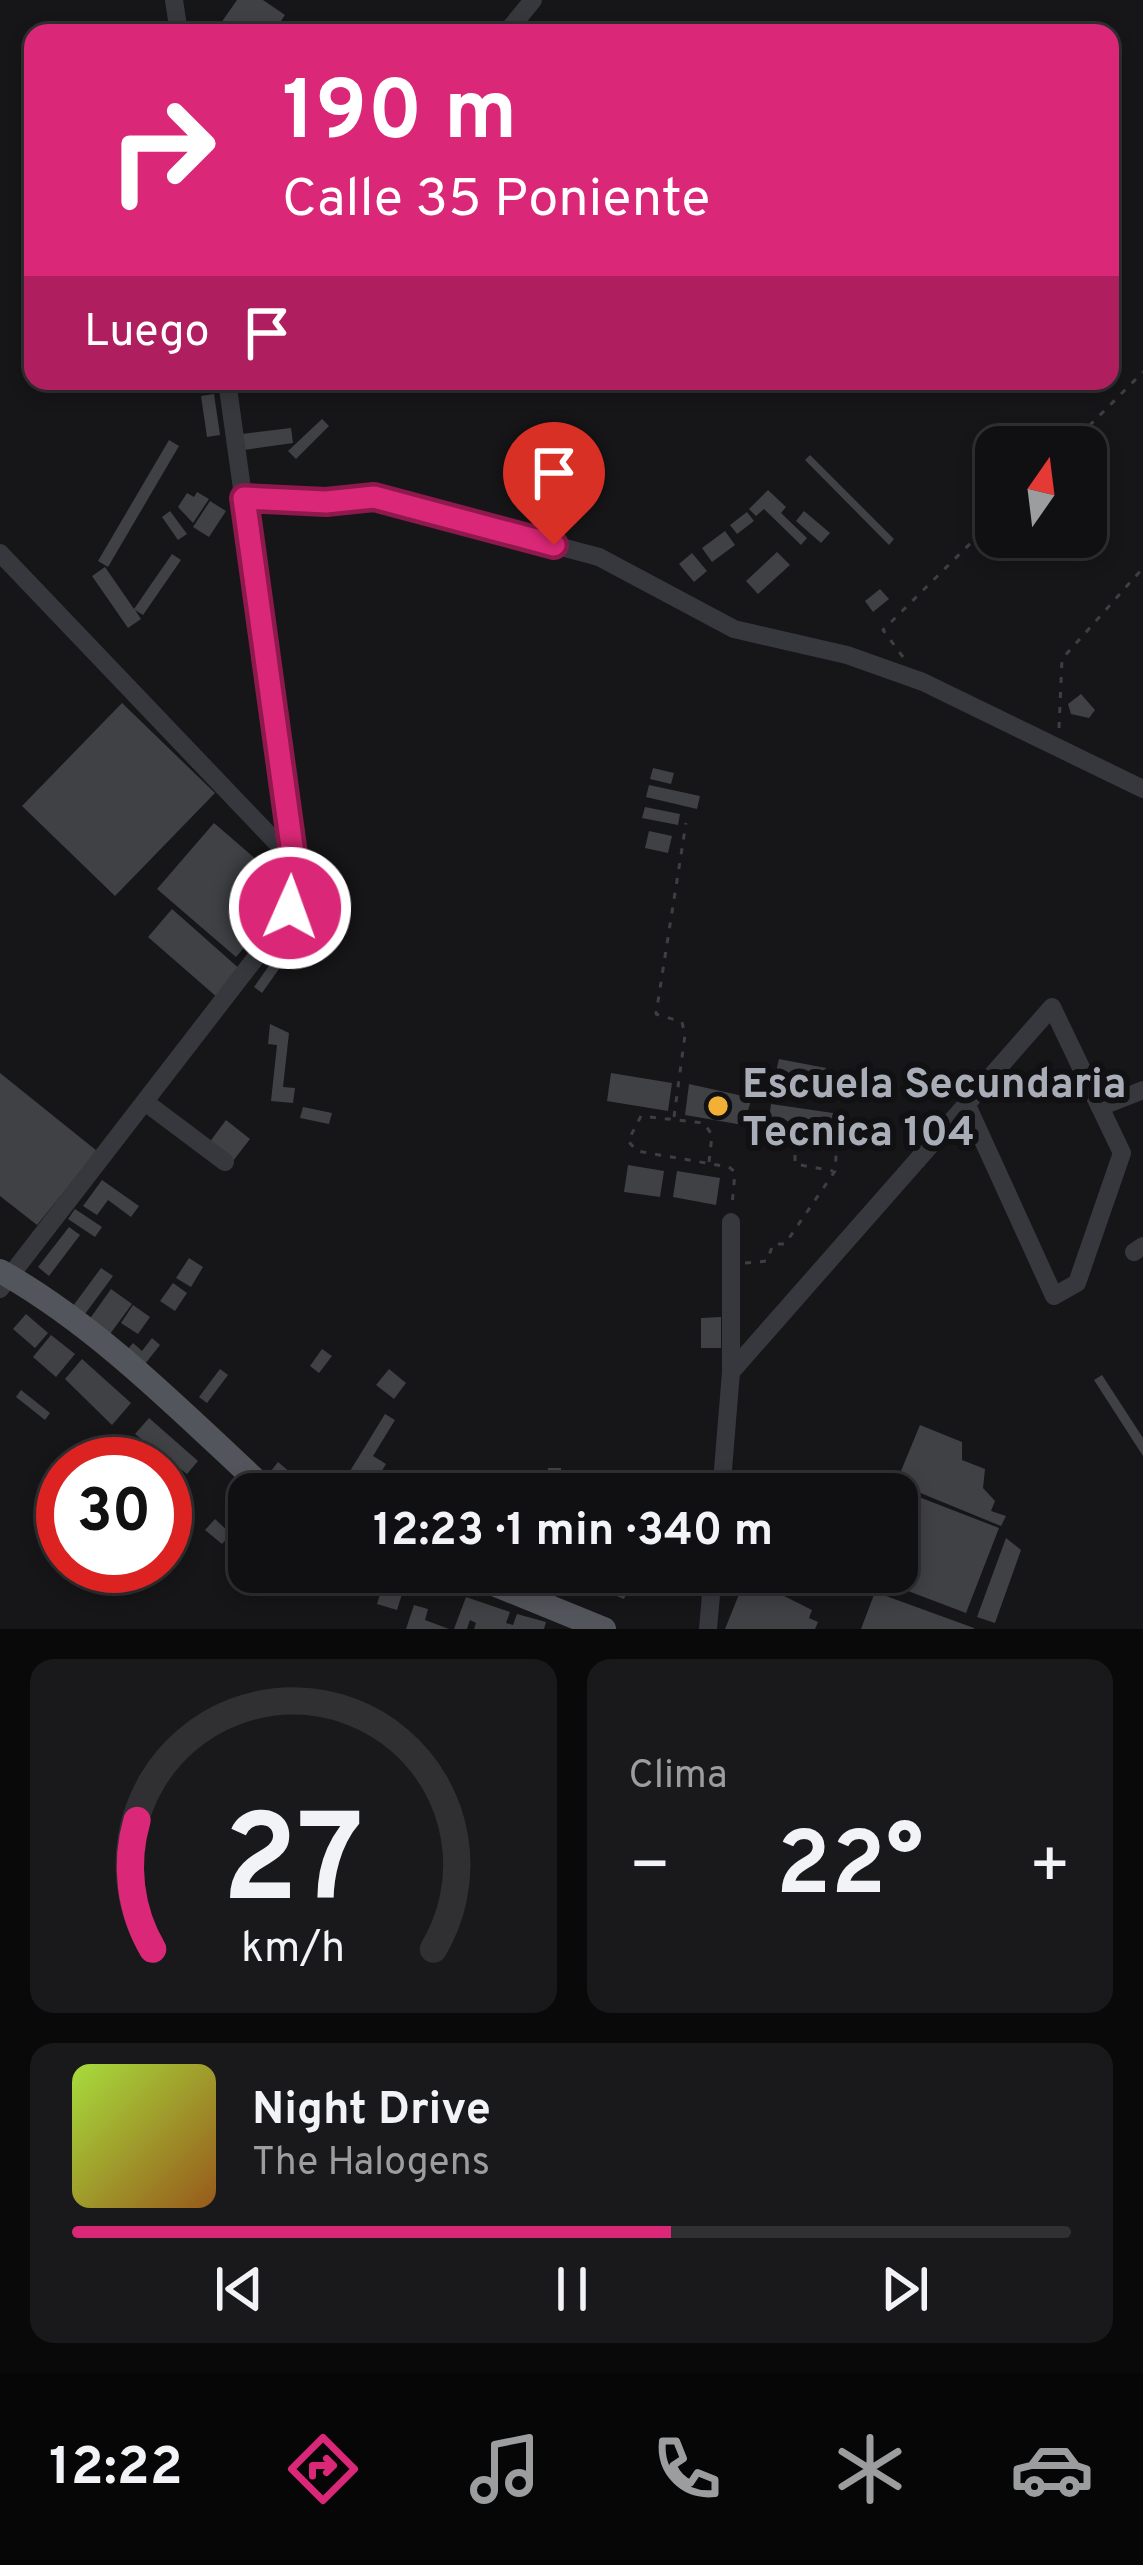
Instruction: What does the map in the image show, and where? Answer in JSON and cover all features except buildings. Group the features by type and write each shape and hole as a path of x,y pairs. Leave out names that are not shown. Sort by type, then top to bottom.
{"main road":[{"path":"2,1281 153,1385 252,1473"},
{"path":"516,1593 604,1629"}],"street":[{"path":"513,24 533,0"},
{"path":"2,1281 145,1102 290,908 294,861 228,390"},
{"path":"244,498 326,502 374,497 599,557 734,628 847,655 922,682 1143,789"},
{"path":"0,553 294,861"},
{"path":"731,1372 966,1103 1052,1007 1122,1153 1077,1283 1054,1296 966,1103"},
{"path":"1100,1107 1143,1090"},
{"path":"145,1102 225,1162"},
{"path":"723,1473 731,1372 731,1222"},
{"path":"708,1629 711,1593"}],"path":[{"path":"1089,426 1143,372"},
{"path":"922,682 883,630 975,539"},
{"path":"1060,748 1063,659 1143,568"},
{"path":"674,1117 686,1035 682,1022 656,1013 686,823"},
{"path":"731,1263 766,1261 773,1244 785,1244 835,1171 840,1099 782,1091"},
{"path":"709,1162 710,1128 674,1117 634,1120 628,1141 631,1148 709,1162 735,1172 731,1222"},
{"path":"795,1140 795,1164 835,1171"}],"place":[{"name":"Escuela Secundaria Tecnica 104","path":"718,1106"}],"route":[{"path":"290,908 294,861 244,498 326,502 374,497 554,545"}]}
